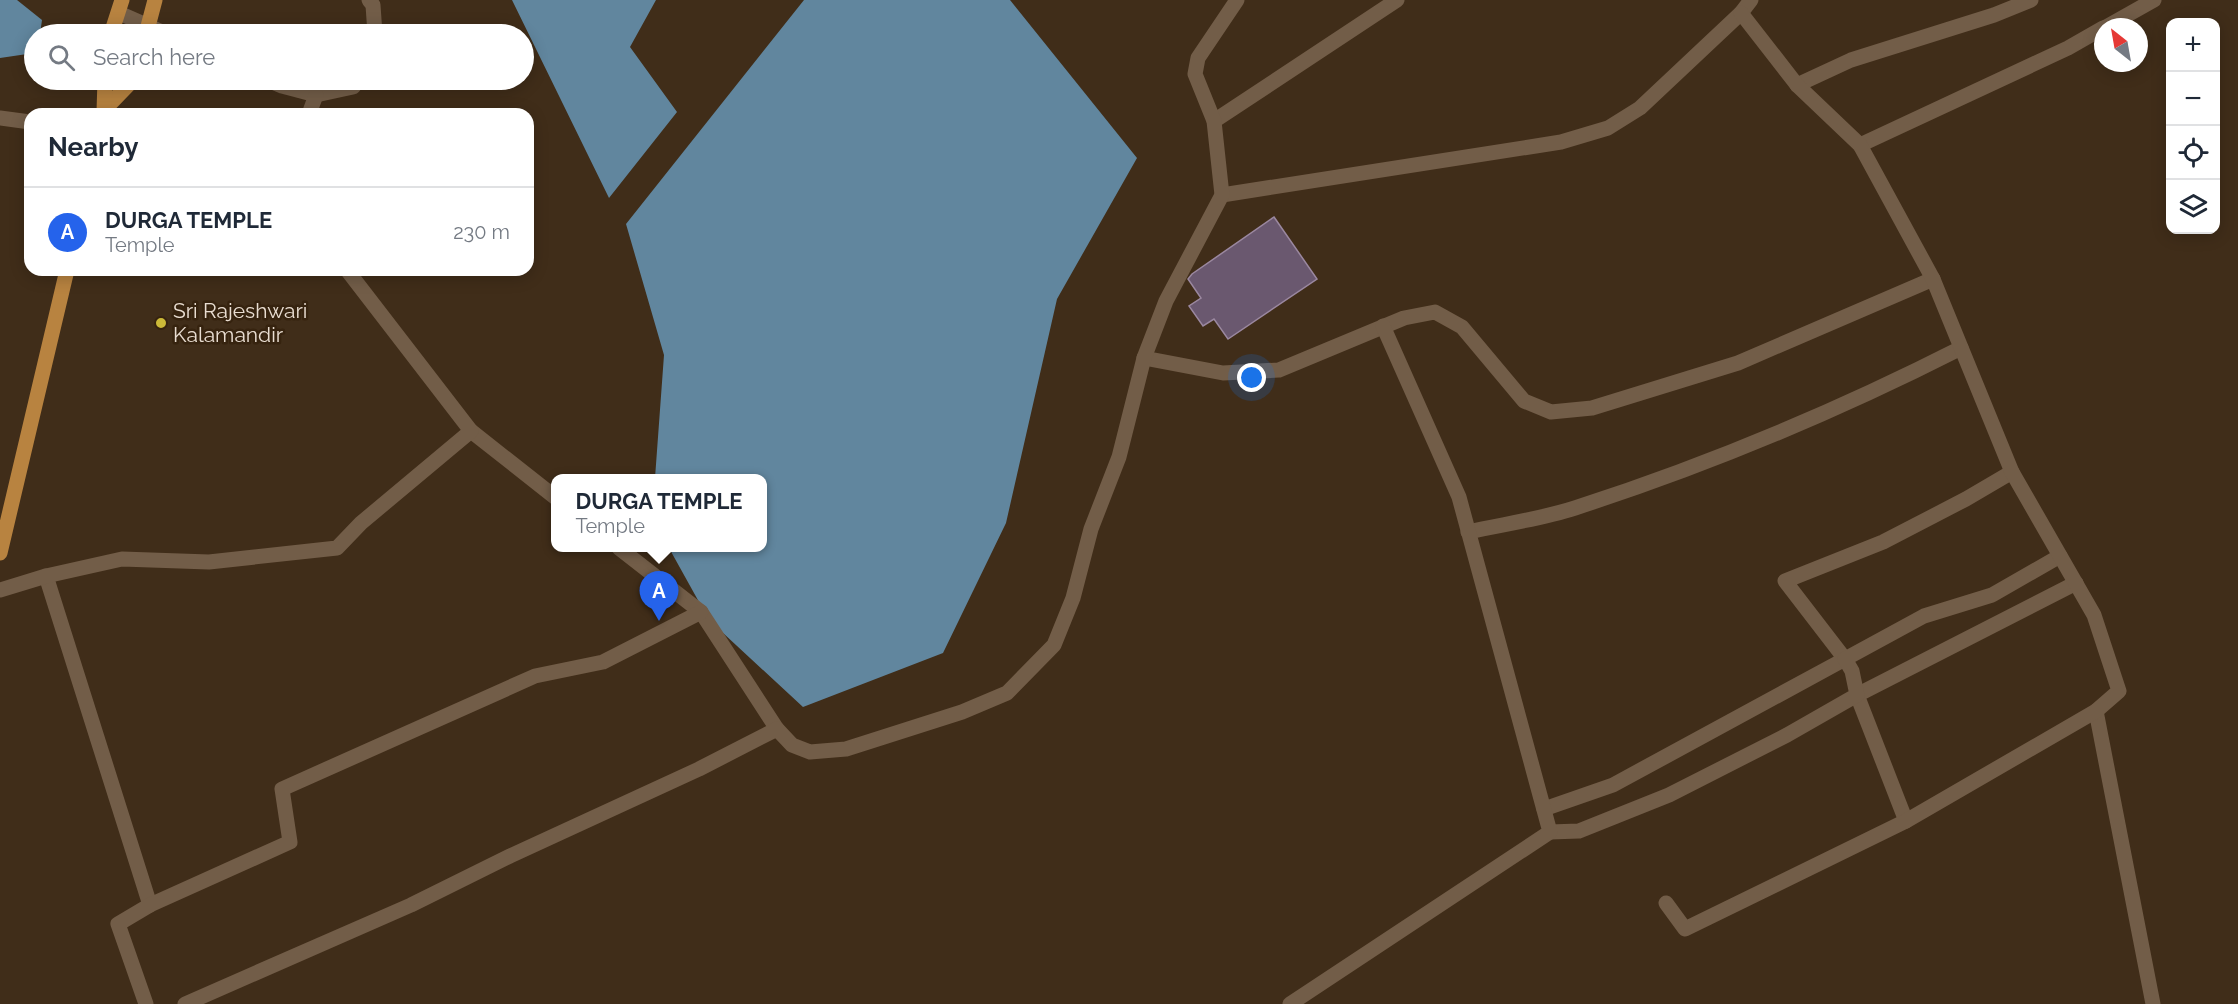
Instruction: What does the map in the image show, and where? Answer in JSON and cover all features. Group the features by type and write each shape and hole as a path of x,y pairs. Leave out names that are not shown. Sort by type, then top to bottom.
{"main road":[{"path":"149,24 155,0"},
{"path":"115,24 121,7"},
{"path":"104,108 105,90"},
{"path":"107,108 124,90"},
{"path":"0,553 3,530 66,276"}],"street":[{"path":"369,0 372,5 374,24"},
{"path":"624,552 701,612 777,729 792,745 810,752 846,749 962,712 1007,693 1054,645 1073,598 1091,530 1119,457 1144,358 1166,301 1222,195 1214,121 1195,74 1198,58 1237,0"},
{"path":"1214,121 1397,0"},
{"path":"1222,195 1561,142 1608,128 1640,108 1741,13 1751,0"},
{"path":"1797,85 1851,60 1994,15 2031,0"},
{"path":"2122,18 2154,0"},
{"path":"121,7 140,24"},
{"path":"1666,903 1684,930 1906,821 2096,711 2119,691 2094,615 2012,472 1933,279 1860,145 1797,85 1741,13"},
{"path":"1860,145 2068,48 2094,34"},
{"path":"297,90 316,95 339,90"},
{"path":"311,108 316,95"},
{"path":"0,118 24,121"},
{"path":"352,276 471,431 551,495"},
{"path":"1144,358 1223,373 1279,370 1404,318 1435,312 1462,327 1524,401 1551,412 1592,408 1738,363 1933,279"},
{"path":"1383,326 1459,497 1550,832"},
{"path":"1468,532 1573,508 1717,458 1821,415 1961,348"},
{"path":"0,590 46,576 122,559 209,562 337,548 361,523 471,431"},
{"path":"1906,821 1845,659 1785,581 1883,542 2012,472"},
{"path":"1544,809 1613,786 1924,616 1992,595 2060,556"},
{"path":"46,576 150,905"},
{"path":"1290,1004 1550,832 1579,831 1669,795 1787,735 1857,695 2076,583"},
{"path":"146,1004 118,924 150,905 290,842 282,789 535,676 603,662 701,612"},
{"path":"2096,711 2153,1004"},
{"path":"185,1004 411,906 510,856 699,769 777,729"}],"water":[{"path":"0,0 17,0 42,20 41,24 24,24 24,54 0,58"},
{"path":"512,0 656,0 630,47 677,112 609,198 534,45 534,24 524,24"},
{"path":"804,0 1010,0 1137,158 1057,299 1006,523 943,653 803,707 709,620 671,552 767,552 767,474 655,474 664,355 626,224"}],"building":[{"path":"1274,217 1317,279 1228,339 1214,319 1203,326 1189,306 1201,298 1188,279"}],"place":[{"name":"Sri Rajeshwari Kalamandir","path":"161,323"},
{"name":"DURGA TEMPLE","path":"659,621"}]}
